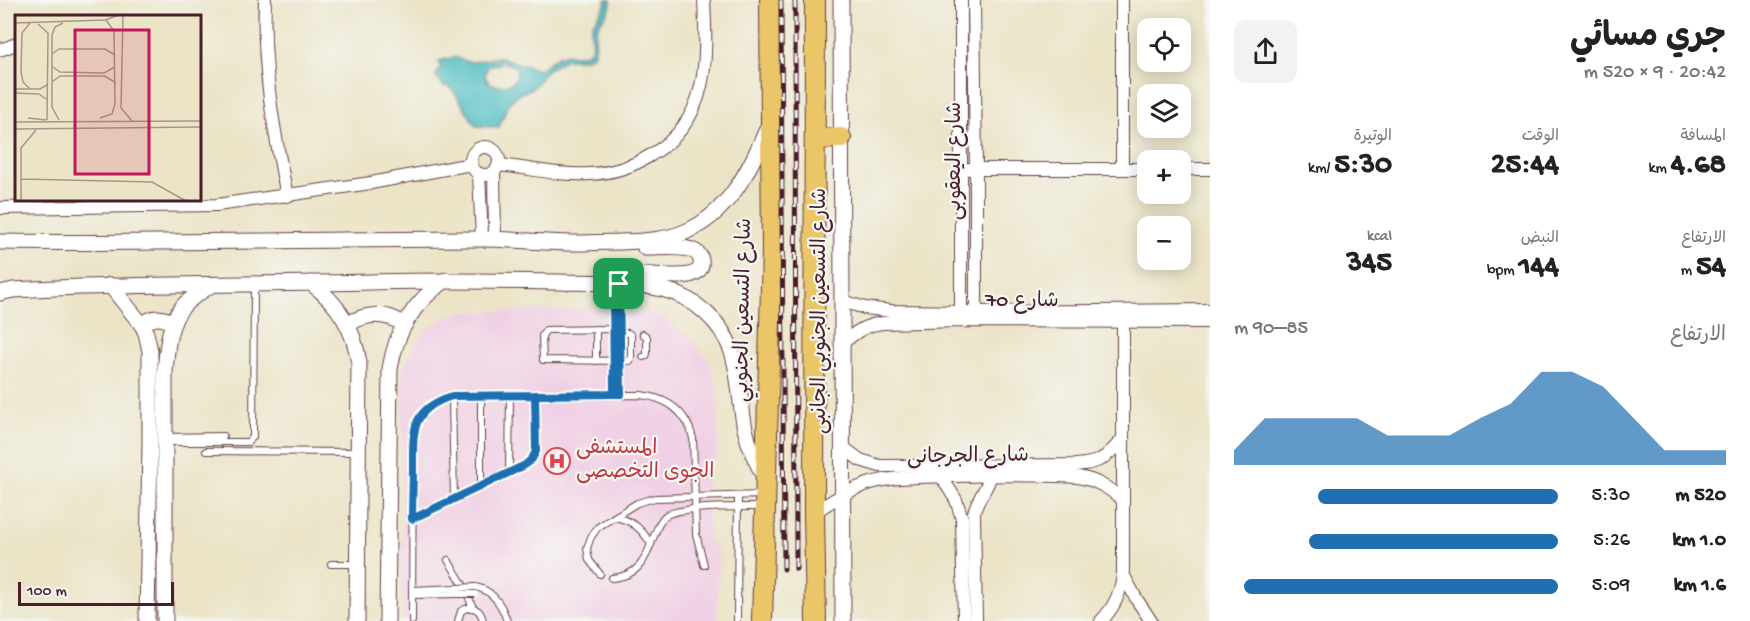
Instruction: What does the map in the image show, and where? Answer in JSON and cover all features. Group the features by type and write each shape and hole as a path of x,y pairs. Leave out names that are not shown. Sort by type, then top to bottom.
{"highway":[{"name":"شارع التسعين الجنوبي","path":"762,621 771,274 770,0"},
{"path":"815,0 814,513 816,621"},
{"path":"816,139 841,138"}],"street":[{"path":"265,0 267,79 271,115 287,196"},
{"path":"0,208 201,207 475,169 489,175 496,169 564,174 616,171 636,164 661,150 682,130 696,107 705,70 704,0"},
{"name":"شارع التسعين الجنوبي الجانبى","path":"841,0 843,621"},
{"name":"شارع اليعقوبى","path":"961,0 961,317"},
{"name":"شارع اليعقوبى","path":"974,0 976,317"},
{"path":"1122,0 1122,169"},
{"path":"0,50 15,44"},
{"path":"0,242 489,239 576,243 627,242 669,237 686,232 715,213 748,171 770,122"},
{"path":"485,147 491,148 499,158 489,239 471,158 479,148 485,147"},
{"path":"962,169 1137,169"},
{"path":"1191,169 1210,169"},
{"path":"621,284 643,275 690,276 697,272 701,260 698,253 690,249 646,248 627,242"},
{"path":"0,293 110,285 446,280 621,284 661,289 685,298 706,313 723,333 736,361 745,429 765,494"},
{"path":"387,621 390,369 396,341 403,324 425,296 446,280"},
{"path":"311,283 332,301 348,324 359,363 357,621"},
{"path":"110,285 142,325 148,342 160,440 165,621"},
{"path":"147,621 165,372 173,323 176,315 186,303 211,285"},
{"name":"شارع 70","path":"842,302 865,308 961,317"},
{"name":"شارع 70","path":"842,344 860,329 871,324 961,317 1123,316 1210,310"},
{"path":"348,324 361,317 376,315 390,317 403,324"},
{"path":"1101,621 1115,602 1123,574 1123,316"},
{"name":"شارع 70","path":"1123,316 1210,322"},
{"path":"142,325 146,321 157,318 173,323"},
{"name":"شارع الجرجانى","path":"814,513 843,494 870,483 885,480 1091,464 1103,459 1123,439"},
{"name":"شارع الجرجانى","path":"843,447 860,460 880,466 991,471 1088,479 1107,487 1123,500"},
{"path":"976,621 974,513 991,471"},
{"path":"941,476 956,500 962,518 964,621"},
{"path":"1123,574 1151,621"}],"lane":[{"path":"160,440 248,442 253,438 254,284"},
{"path":"617,394 617,331 621,284"},
{"path":"596,329 596,361"},
{"path":"546,330 617,331 633,334 633,357 630,361 546,362 542,359 542,336 546,330"},
{"path":"643,334 646,337 647,355 643,357"},
{"path":"412,621 413,432 428,407 452,396 641,394 656,397 671,404 683,416 693,438 697,544 704,566"},
{"path":"481,395 481,485"},
{"path":"509,471 510,395"},
{"path":"412,519 525,465 532,459 536,451 535,395"},
{"path":"452,396 454,499"},
{"path":"160,440 223,436"},
{"path":"206,451 359,452"},
{"path":"600,574 589,560 588,542 594,532 636,503 648,499 765,494"},
{"path":"612,578 626,576 637,568 646,557 658,525 664,517 672,513 695,509 738,507 765,494"},
{"path":"737,621 738,496"},
{"path":"614,517 636,525 651,544"},
{"path":"448,560 464,586 473,608 480,613 483,621"},
{"path":"332,564 358,564"},
{"path":"412,593 481,588 498,602 507,621"},
{"path":"458,621 461,611 473,608"}],"shaded area":[{"name":"المستشفى الجوى التخصصى","path":"608,309 609,314 641,313 663,318 691,338 706,357 712,370 718,395 718,455 707,467 707,497 709,541 718,550 718,621 402,621 402,377 410,354 421,336 434,324 449,315 466,312"}],"water":[{"path":"606,0 611,0 611,5 598,27 593,55 584,59 566,59 548,69 533,88 517,95 508,104 499,127 476,126 449,86 445,87 435,76 440,69 439,61 456,57 473,62 501,57 500,64 489,65 486,79 497,85 510,84 515,80 517,71 514,66 504,63 503,58 538,70 558,56 586,54 592,47 592,25 604,8"}],"railway":[{"path":"781,0 784,569"},
{"path":"795,0 796,569"}],"place":[{"name":"المستشفى الجوى التخصصى","path":"557,461"}],"route":[{"path":"619,284 613,284 614,394 535,395 536,451 532,459 525,465 412,519 413,432 422,414 436,402 452,396 614,394 621,394 619,284"}]}
